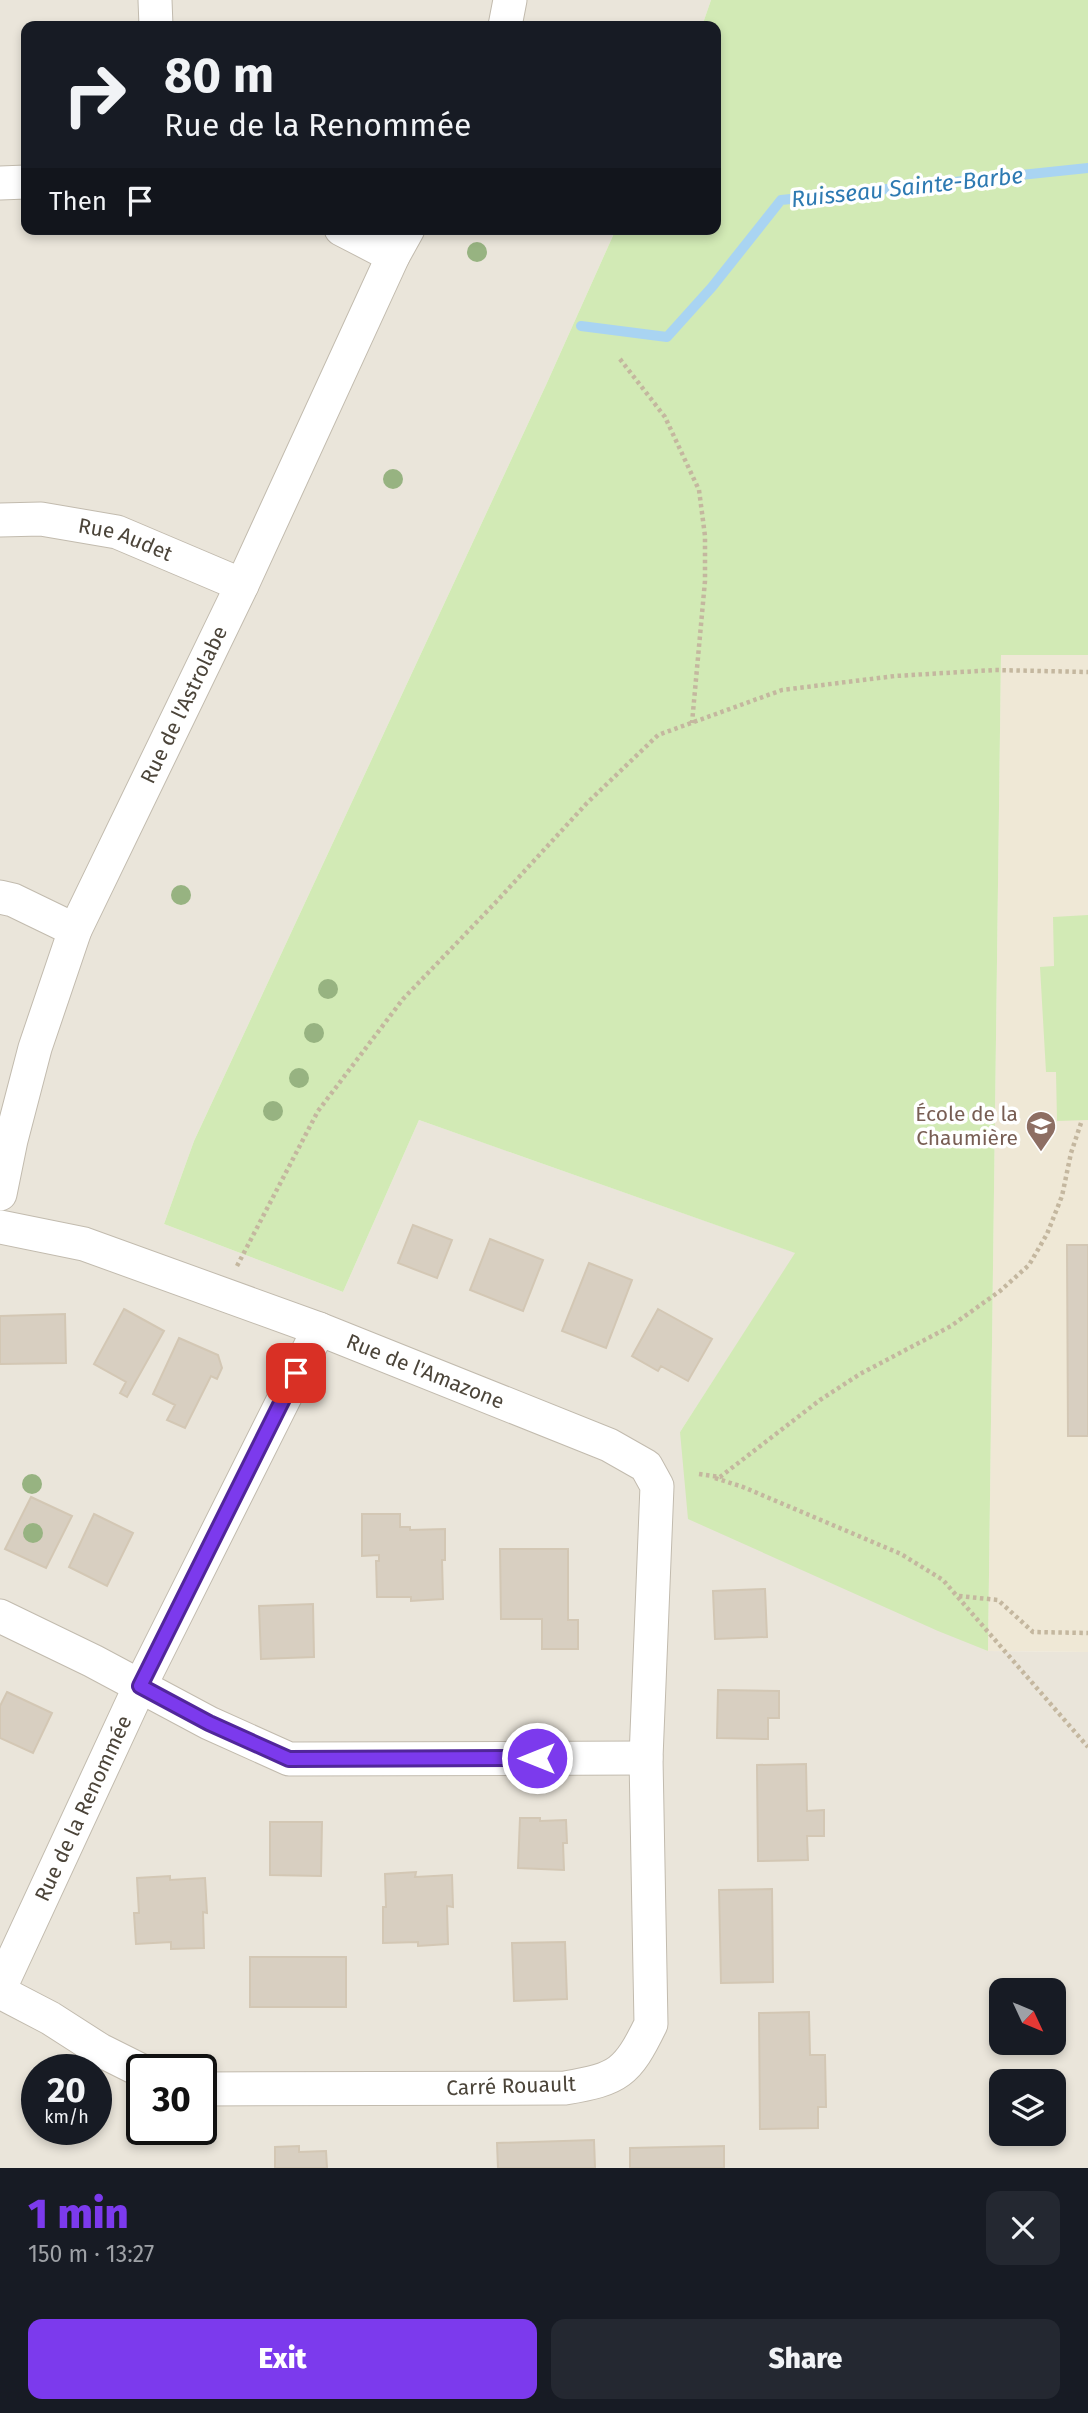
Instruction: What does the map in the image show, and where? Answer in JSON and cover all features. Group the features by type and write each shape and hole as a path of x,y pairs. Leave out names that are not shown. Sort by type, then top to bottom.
{"street":[{"path":"155,0 156,21"},
{"path":"506,21 510,0"},
{"path":"0,183 21,183"},
{"path":"366,235 400,243"},
{"name":"Rue de l'Astrolabe","path":"0,1194 35,1048 75,930 242,585 400,243"},
{"name":"Rue Audet","path":"0,520 41,519 117,532 242,585"},
{"path":"0,897 13,900 75,930"},
{"name":"Rue de l'Amazone","path":"0,1227 83,1244 319,1329 608,1445 652,1476"},
{"name":"Rue de la Renommée","path":"0,1990 140,1686 319,1329"},
{"name":"Carré Rouault","path":"217,2089 565,2088 602,2081 625,2067 651,2024 646,1758 652,1476"},
{"path":"0,1616 93,1661 209,1723 289,1759 646,1758"},
{"path":"0,1990 126,2063"}],"path":[{"path":"620,359 665,417 699,490 705,536 705,581 692,723"},
{"path":"222,1294 318,1111 403,999 604,786 658,735 782,690 895,676 982,671 1088,672"},
{"path":"652,1476 699,1474 720,1477 820,1400 860,1374 951,1326 1000,1291 1029,1265 1047,1234 1062,1196 1070,1153 1082,1120"},
{"path":"699,1474 743,1487 901,1553 943,1580 1088,1747"},
{"path":"959,1596 998,1600 1033,1632 1088,1633"}],"shaded area":[{"path":"0,0 711,0 704,21 21,21 21,235 613,235 194,1141 164,1224 343,1292 419,1120 796,1253 680,1432 988,1651 1088,1652 1088,2168 0,2168"},
{"name":"École de la Chaumière","path":"1001,654 1088,655 1088,1652 988,1651"}],"green space":[{"path":"711,0 1088,0 1088,655 1001,655 988,1651 688,1519 680,1432 795,1253 419,1120 343,1292 164,1224 194,1141 613,235 721,235 721,21 704,21"},
{"path":"1088,915 1088,1120 1057,1121 1056,1072 1046,1072 1040,967 1054,966 1053,917"}],"building":[{"path":"413,1225 452,1240 437,1278 398,1263"},
{"path":"490,1239 543,1260 523,1311 470,1290"},
{"path":"1067,1245 1088,1245 1088,1436 1068,1436"},
{"path":"589,1263 632,1280 606,1348 562,1331"},
{"path":"124,1309 164,1331 127,1397 120,1393 126,1382 94,1364"},
{"path":"658,1309 712,1339 688,1381 661,1366 658,1371 632,1356"},
{"path":"65,1314 66,1363 0,1364 0,1316"},
{"path":"179,1338 218,1355 222,1368 217,1379 211,1376 185,1428 167,1420 175,1405 153,1394"},
{"path":"31,1497 72,1516 46,1568 5,1549"},
{"path":"94,1514 133,1533 107,1586 69,1567"},
{"path":"362,1514 400,1514 400,1527 410,1527 410,1530 445,1529 445,1560 442,1560 443,1599 411,1601 411,1597 377,1597 376,1561 379,1561 379,1555 362,1556"},
{"path":"500,1549 568,1549 568,1620 578,1620 578,1649 542,1649 542,1619 501,1619"},
{"path":"765,1589 767,1637 715,1639 713,1591"},
{"path":"313,1604 314,1657 261,1659 259,1606"},
{"path":"718,1690 779,1691 779,1718 768,1718 768,1739 717,1738"},
{"path":"7,1692 52,1713 33,1753 0,1738 0,1706"},
{"path":"806,1764 807,1811 824,1810 824,1836 807,1836 808,1860 758,1861 757,1765"},
{"path":"520,1818 540,1818 540,1821 566,1820 564,1870 518,1868"},
{"path":"270,1822 322,1822 321,1876 270,1875"},
{"path":"416,1872 415,1877 452,1875 453,1907 447,1906 448,1944 418,1946 418,1942 383,1943 385,1874"},
{"path":"170,1876 170,1880 205,1878 207,1913 203,1912 204,1948 171,1949 171,1942 136,1944 134,1913 139,1913 137,1878"},
{"path":"772,1889 773,1982 721,1983 719,1890"},
{"path":"565,1942 567,1999 514,2001 512,1943"},
{"path":"250,1957 346,1957 346,2007 250,2007"},
{"path":"809,2012 810,2055 825,2055 826,2107 818,2107 818,2128 760,2129 759,2013"},
{"path":"594,2140 595,2168 498,2168 497,2143"},
{"path":"299,2146 299,2152 326,2151 327,2168 275,2168 275,2147"},
{"path":"724,2146 724,2168 630,2168 630,2148"}],"waterway":[{"name":"Ruisseau Sainte-Barbe","path":"581,326 667,337 712,287 781,200 1088,168"}],"place":[{"name":"École de la Chaumière","path":"1041,1153"}],"route":[{"path":"296,1373 140,1686 209,1723 289,1759 537,1758"}]}
